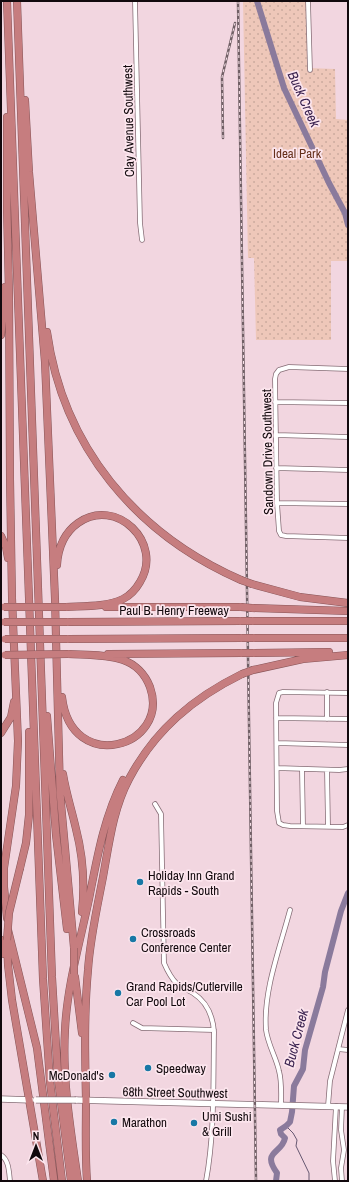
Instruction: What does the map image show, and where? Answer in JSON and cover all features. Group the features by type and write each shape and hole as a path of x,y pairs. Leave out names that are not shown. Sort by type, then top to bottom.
{"highway":[{"path":"6,1 4,31 9,294 10,478 12,598 18,729 17,766 4,875 6,940 37,1048 54,1181"},
{"path":"6,1 45,1023 50,1082 62,1181"},
{"path":"17,1 55,1035 59,1086 71,1181"},
{"path":"18,24 23,69 29,172 46,370 55,599 60,792 74,948 74,974"},
{"path":"1,334 5,286 7,209"},
{"path":"38,266 54,369 71,416 83,441 121,495 135,510 161,533 196,557 222,572 252,584 300,597 348,603"},
{"path":"55,599 59,550 70,530 86,518 102,515 116,518 129,525 141,538 146,552 146,569 137,587 131,594 114,602 66,607"},
{"path":"1,536 6,547 12,598"},
{"path":"2,607 241,607 348,611"},
{"name":"Paul B. Henry Freeway","path":"3,622 348,621"},
{"path":"39,632 47,706 56,835 85,1069"},
{"path":"3,639 348,638"},
{"path":"2,655 348,651"},
{"path":"57,661 64,711 70,725 80,736 94,743 110,746 125,742 138,734 147,723 152,705 151,689 148,681 141,672 132,664 118,658 68,654"},
{"path":"78,1181 71,1129 64,1054 65,1022 101,841 111,807 124,779 138,756 152,739 203,695 242,674 253,670 302,659 348,655"},
{"path":"6,940 10,909 26,843 29,815 31,662"},
{"path":"1,733 9,722 12,713 15,663"},
{"path":"87,1181 85,1150 85,1008 93,929 114,819 121,795 147,750 173,720"},
{"path":"59,740 64,782 80,849 84,881 82,913 74,974"},
{"path":"1,892 12,1000 32,1100 43,1181"}],"main road":[{"name":"68th Street Southwest","path":"1,1099 342,1107"}],"street":[{"name":"Clay Avenue Southwest","path":"135,1 140,223 142,240"},
{"path":"308,1 310,70"},
{"name":"Sandown Drive Southwest","path":"348,369 289,368 278,370 275,376 276,468 279,531 281,535 295,537 348,538"},
{"path":"275,402 348,403"},
{"path":"276,435 348,437"},
{"path":"276,468 348,470"},
{"path":"277,503 348,504"},
{"path":"348,693 283,692 279,694 276,703 278,819 280,823 283,825 303,826 344,827 348,825"},
{"path":"327,692 327,719"},
{"path":"276,718 348,719"},
{"path":"277,743 348,745"},
{"path":"277,768 327,770 348,768"},
{"path":"302,769 303,826"},
{"path":"327,770 328,826"},
{"path":"155,804 161,814 164,963 168,972 176,983 201,1000 209,1009 213,1019 213,1103 211,1153 206,1181"},
{"path":"284,1105 281,1078 276,1060 268,1041 266,1012 273,972 290,910"},
{"path":"328,1106 330,1081 348,1010"},
{"path":"133,1023 142,1028 214,1030"},
{"path":"338,1050 348,1050"},
{"path":"335,1181 333,1161 342,1107"},
{"path":"342,1107 341,1130 344,1150 342,1161 342,1181"},
{"path":"1,1155 5,1157 7,1162 10,1181"},
{"path":"333,1161 342,1161"}],"green space":[{"name":"Ideal Park","path":"243,1 306,1 308,68 335,69 336,119 348,120 348,261 331,261 331,340 256,340 254,258 248,258"}],"waterway":[{"name":"Buck Creek","path":"257,1 284,88 329,183 345,213 348,225"},
{"name":"Buck Creek","path":"276,1181 277,1173 271,1160 272,1156 283,1143 285,1138 281,1134 280,1130 290,1122 294,1086 303,1069 305,1050 323,987 325,972 341,911 348,893"},
{"path":"286,1126 297,1140 296,1146 309,1173 309,1181"}],"railway":[{"path":"238,1 256,1181"},
{"path":"223,138 222,77 235,23"}],"place":[{"name":"Holiday Inn Grand Rapids - South","path":"140,882"},
{"name":"Crossroads Conference Center","path":"133,939"},
{"name":"Grand Rapids/Cutlerville Car Pool Lot","path":"118,993"},
{"name":"Speedway","path":"148,1068"},
{"name":"McDonald's","path":"112,1075"},
{"name":"Marathon","path":"114,1122"},
{"name":"Umi Sushi & Grill","path":"194,1123"}]}
